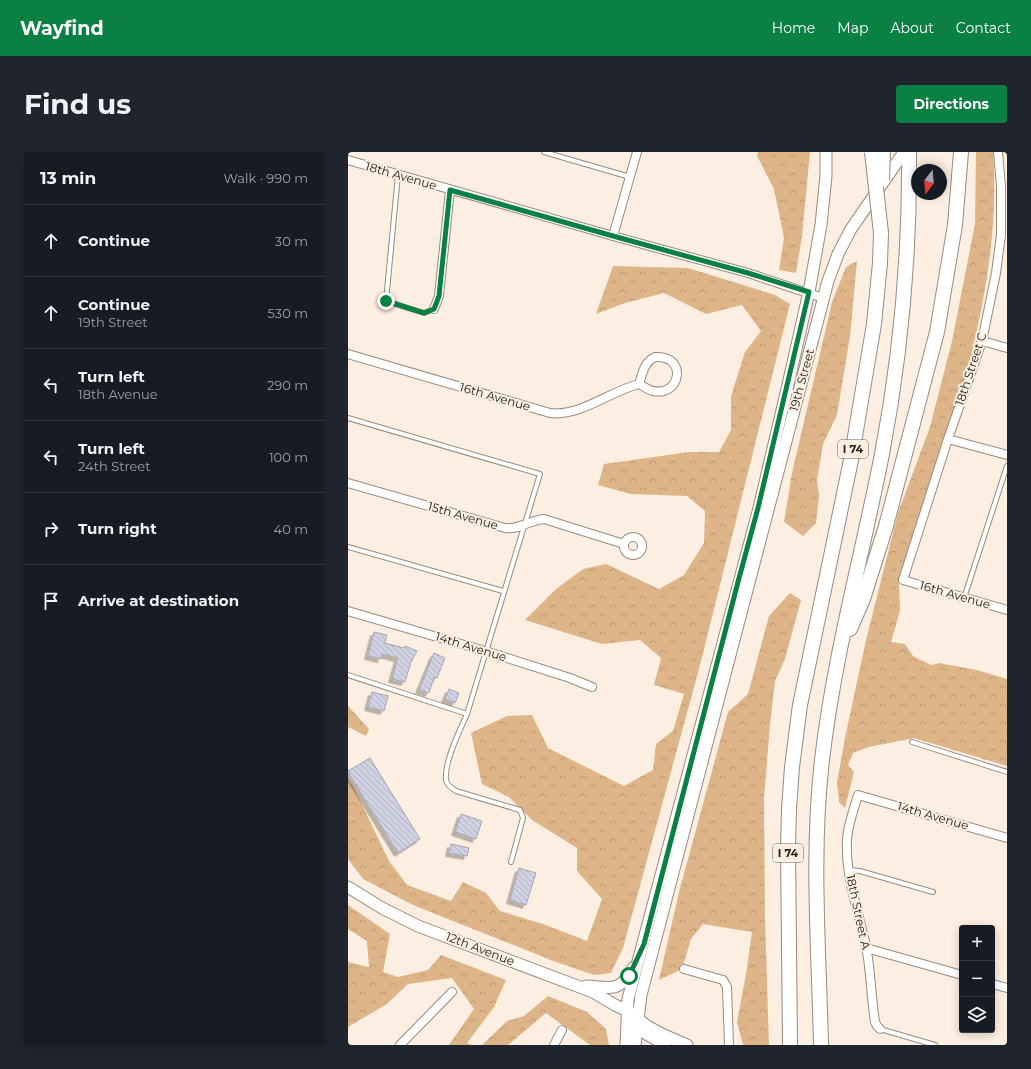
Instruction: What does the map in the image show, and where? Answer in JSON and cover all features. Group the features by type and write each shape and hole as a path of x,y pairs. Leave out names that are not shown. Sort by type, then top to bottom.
{"highway":[{"path":"872,152 881,233"},
{"name":"I 74","path":"790,1045 788,809 792,767 800,705 852,452 875,310 880,263 883,152"},
{"name":"I 74","path":"822,1045 817,864 818,802 822,760 838,656 882,456 892,395 901,332 909,193 909,152"},
{"path":"838,656 863,599 879,548 938,332 955,225 961,152"}],"main road":[{"name":"19th Street","path":"636,1045 628,999 644,944 758,508 809,292 823,207 826,176 826,152"},
{"name":"19th Street","path":"626,1045 632,1019 641,996 823,298 832,269 844,240 904,152"},
{"name":"12th Avenue","path":"348,887 382,908 418,926 579,985 615,1006 632,1019 648,1035 666,1045"},
{"path":"579,985 611,988 620,985 629,976 644,944"},
{"name":"12th Avenue","path":"632,1019 687,1045"}],"street":[{"path":"613,236 637,152"},
{"name":"18th Street C","path":"903,580 948,439 982,341 996,273 1001,235 1001,186 998,152"},
{"name":"18th Avenue","path":"348,160 748,273 809,292 823,298"},
{"path":"434,309 439,296 450,190"},
{"path":"982,341 1007,348"},
{"name":"16th Avenue","path":"348,354 535,409 559,414 571,413 628,386 639,384"},
{"path":"663,357 671,360 677,371 676,380 669,389 651,391 639,384 642,370 646,364 655,358 663,357"},
{"path":"948,439 1007,455"},
{"name":"15th Avenue","path":"348,483 505,528 511,529 544,519 624,544"},
{"name":"16th Avenue","path":"903,580 1007,610"},
{"name":"14th Avenue","path":"348,612 485,651 570,678 592,687"},
{"name":"14th Avenue","path":"858,795 1007,838"},
{"name":"18th Street A","path":"858,795 847,838 849,870 866,948 875,1022 880,1029"},
{"path":"866,948 959,975"},
{"path":"684,969 723,980 727,987 729,1045"},
{"path":"995,985 1007,988"},
{"path":"400,1045 452,992"},
{"path":"554,1045 562,1030"}],"lane":[{"path":"544,152 630,177"},
{"path":"398,175 386,301 424,313 434,309"},
{"path":"348,418 540,474 523,525 467,714 446,768 446,780 449,786 456,791 520,810 523,818 511,862"},
{"path":"964,598 1007,466"},
{"path":"348,547 503,591"},
{"path":"348,675 467,714"},
{"path":"912,742 1007,772"},
{"path":"849,870 860,870 933,892"},
{"path":"880,1029 935,1045"}],"green space":[{"path":"758,152 810,152 802,236 796,273 779,270 784,238 774,189 757,156"},
{"path":"976,152 993,152 993,227 983,302 965,378 899,583 900,611 891,642 905,644 913,656 931,665 939,663 977,670 1007,679 1007,766 914,738 869,747 853,753 848,765 854,772 845,808 839,802 837,782 846,733 866,640 898,513 930,427 952,341 975,224"},
{"path":"857,261 850,336 837,415 823,444 817,480 819,496 816,523 803,536 784,522 792,473 832,302 846,267"},
{"path":"613,266 688,268 775,295 790,304 699,669 623,948 611,973 594,975 556,962 413,905 363,879 348,859 348,778 389,861 407,885 451,901 463,882 486,893 500,911 543,924 587,941 602,899 577,871 577,848 532,820 509,797 482,784 471,733 507,716 532,715 548,748 624,786 653,770 656,744 673,731 684,694 654,685 661,658 640,640 602,644 525,620 556,589 583,569 606,564 659,589 684,575 704,543 705,511 687,496 631,494 598,485 604,464 689,452 719,452 731,430 731,396 745,352 761,331 742,305 706,314 664,293 625,303 596,314"},
{"path":"790,593 801,600 785,659 775,681 764,799 765,918 769,1045 743,1045 737,1022 752,932 703,924 691,939 682,969 659,980 679,892 728,712 748,694 769,616"},
{"path":"348,706 369,729 366,736 348,727"},
{"path":"348,905 390,934 383,972 398,977 428,970 441,955 506,980 494,1007 467,1043 472,1045 449,1045 474,1009 452,978 408,984 387,1004 348,1027 348,962 369,967 367,941 348,929"},
{"path":"548,996 587,1012 606,1029 609,1045 590,1045 546,1013 508,1045 482,1045 507,1021 524,1016"}],"building":[{"path":"374,632 387,635 385,643 404,648 405,646 417,651 411,662 405,682 392,679 398,658 382,654 381,659 368,656"},
{"path":"434,653 445,658 437,678 434,677 429,693 419,690"},
{"path":"449,689 459,693 455,703 445,699"},
{"path":"372,692 388,696 384,711 368,707"},
{"path":"370,758 420,839 398,853 348,772"},
{"path":"461,814 482,821 476,839 455,832"},
{"path":"451,844 469,848 467,856 449,853"},
{"path":"519,868 536,873 526,905 510,900"}],"route":[{"path":"386,301 424,313 434,309 439,296 450,190 748,273 809,292 758,508 644,944 629,976"}]}
